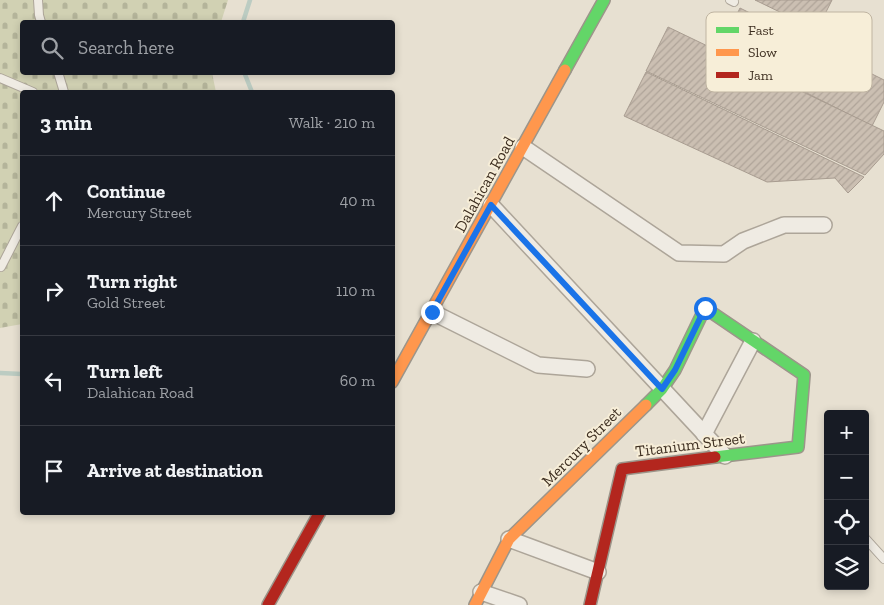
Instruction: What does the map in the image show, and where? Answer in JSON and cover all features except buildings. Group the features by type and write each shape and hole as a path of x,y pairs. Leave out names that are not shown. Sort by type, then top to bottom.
{"street":[{"name":"Dalahican Road","path":"395,377 604,0"},
{"path":"523,147 679,253 724,254 743,241 784,225 824,225"},
{"path":"491,205 725,456"},
{"name":"Mercury Street","path":"478,598 509,539 662,389 675,370 705,308 753,341"},
{"path":"432,312 538,365 587,369"},
{"path":"704,434 753,341"},
{"name":"Titanium Street","path":"590,605 622,469 798,447 804,375 753,341"},
{"path":"268,605 314,515"},
{"path":"509,539 598,572"},
{"path":"478,598 519,605"}],"lane":[{"path":"38,0 40,20"},
{"path":"59,75 63,90"},
{"path":"0,78 28,90"},
{"path":"1,268 20,230"},
{"path":"869,542 884,559"}],"green space":[{"path":"0,0 228,0 222,20 20,20 20,75 212,75 216,90 20,90 20,324 0,328"}],"waterway":[{"path":"244,20 250,0"},
{"path":"245,75 251,90"},
{"path":"0,373 20,374"}],"traffic: fast":[{"path":"565,70 604,0"},
{"path":"646,405 662,389 675,370 705,308 804,375 798,447 715,457"}],"traffic: slow":[{"path":"395,377 565,70"},
{"path":"475,605 509,539 646,405"}],"traffic: jam":[{"path":"590,605 622,469 715,457"},
{"path":"268,605 318,515"}],"route":[{"path":"432,312 491,205 662,389 675,370 705,308"}]}
